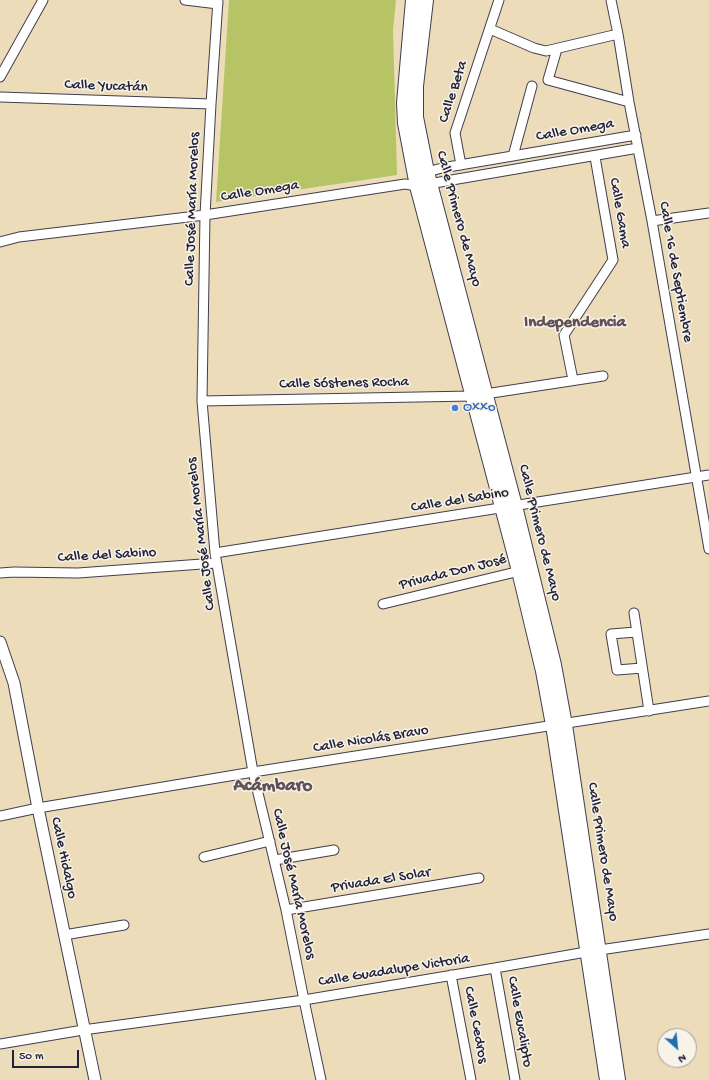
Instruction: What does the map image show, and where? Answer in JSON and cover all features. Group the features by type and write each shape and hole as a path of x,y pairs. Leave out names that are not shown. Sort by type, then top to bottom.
{"main road":[{"name":"Calle Primero de Mayo","path":"413,0 404,102 404,123 479,394 525,570 554,665 559,725 593,951 618,1080"},
{"name":"Calle Primero de Mayo","path":"419,180 416,86 426,0"},
{"name":"Calle Primero de Mayo","path":"593,951 606,1080"}],"street":[{"path":"185,0 218,2"},
{"name":"Calle Beta","path":"461,165 455,133 499,0"},
{"name":"Calle 16 de Septiembre","path":"611,0 652,221 709,550"},
{"path":"0,77 39,1"},
{"name":"Calle José María Morelos","path":"218,2 205,215 202,401 215,554 253,772 275,860 321,1080"},
{"path":"490,29 534,48 546,51 618,34"},
{"path":"557,49 548,80 629,102"},
{"path":"513,156 532,86"},
{"name":"Calle Yucatán","path":"0,97 211,104"},
{"name":"Calle Omega","path":"419,180 461,165 636,135"},
{"name":"Calle Omega","path":"0,242 19,237 205,215 419,180 595,157 638,148"},
{"name":"Calle Gama","path":"573,380 564,335 613,260 595,157"},
{"path":"652,221 709,213"},
{"path":"479,394 603,376"},
{"name":"Calle Sóstenes Rocha","path":"202,401 479,394"},
{"name":"Calle del Sabino","path":"215,554 709,475"},
{"name":"Calle del Sabino","path":"0,573 78,573 216,563"},
{"name":"Privada Don José","path":"383,604 525,570"},
{"path":"634,614 649,711"},
{"path":"636,632 611,634 617,670 642,668"},
{"name":"Calle Hidalgo","path":"0,642 14,683 83,1030 95,1080"},
{"name":"Calle Nicolás Bravo","path":"0,816 38,808 253,772 709,701"},
{"path":"204,857 270,841"},
{"path":"275,860 334,850"},
{"name":"Privada El Solar","path":"286,910 479,878"},
{"path":"64,935 124,924"},
{"name":"Calle Guadalupe Victoria","path":"0,1044 83,1030 304,1000 593,951 709,934"},
{"name":"Calle Eucalipto","path":"495,968 515,1080"},
{"name":"Calle Cedros","path":"451,975 471,1080"}],"green space":[{"path":"229,0 396,0 393,30 397,175 216,202"}],"place":[{"name":"Oxxo","path":"455,408"}],"district":[{"name":"Independencia","path":"575,323"},
{"name":"Acámbaro","path":"273,787"}]}
